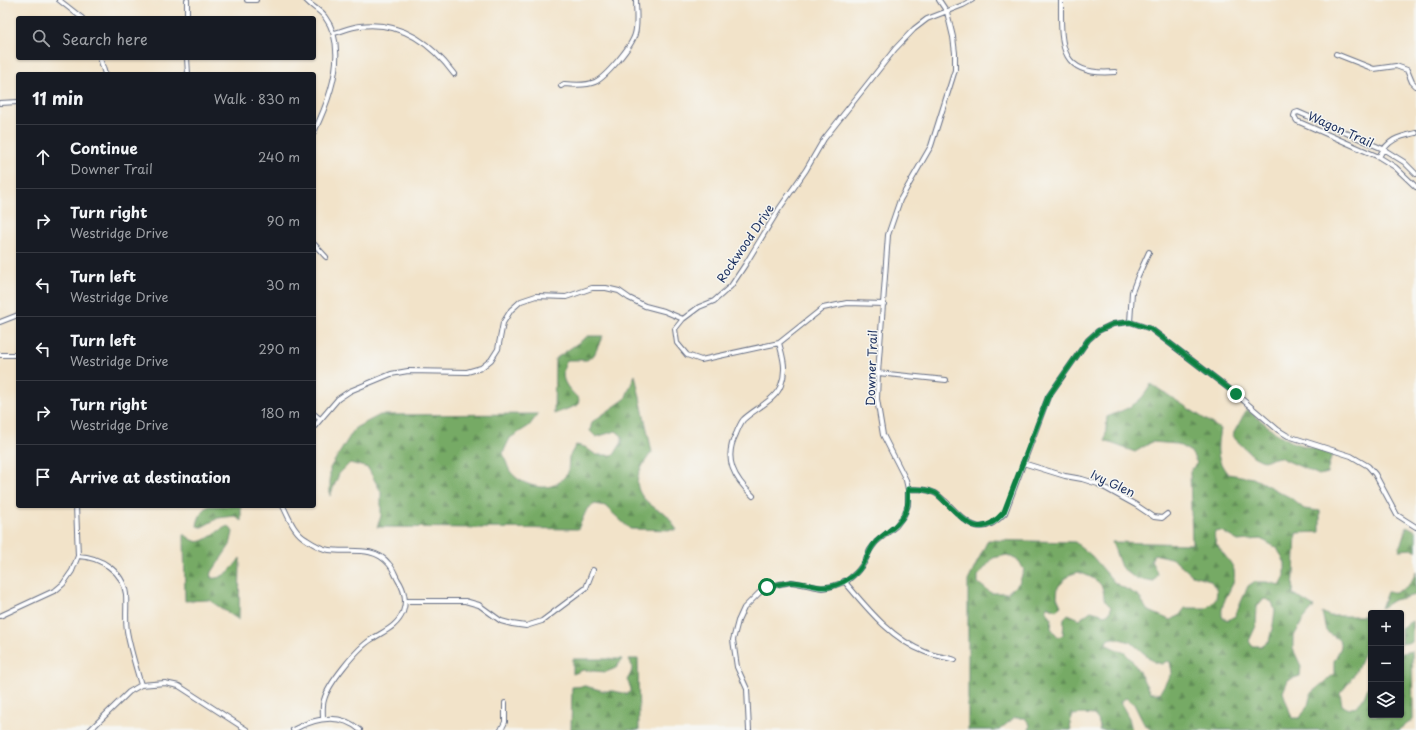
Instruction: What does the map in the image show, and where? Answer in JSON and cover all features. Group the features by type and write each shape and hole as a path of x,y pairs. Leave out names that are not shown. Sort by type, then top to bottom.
{"street":[{"path":"59,0 79,16"},
{"path":"187,0 187,16"},
{"path":"247,0 256,0"},
{"path":"306,0 324,16 334,33 336,41 337,57 325,110 316,128"},
{"path":"561,86 564,84 586,84 596,82 619,60 632,43 636,33 636,0"},
{"name":"Downer Trail","path":"749,730 747,689 737,667 733,640 738,621 744,608 754,597 767,587 792,582 822,588 833,586 844,581 857,572 876,542 896,526 904,515 908,505 908,489 900,468 883,435 877,399 878,373 888,235 900,200 931,146 955,70 953,37 946,12 939,0"},
{"name":"Rockwood Drive","path":"683,319 699,307 714,301 731,286 806,170 824,139 895,49 922,22 972,0"},
{"path":"1061,0 1062,41 1067,56 1074,65 1085,71 1100,74 1115,72"},
{"path":"334,33 359,26 378,25 396,29 412,35 428,46 443,59 454,74"},
{"path":"1336,54 1374,69 1396,66 1407,70 1412,82 1416,86"},
{"path":"101,60 104,72"},
{"path":"187,60 188,72"},
{"path":"0,103 16,102"},
{"name":"Wagon Trail","path":"1416,174 1404,162 1383,149 1298,112 1295,113 1294,118 1297,121 1379,157 1395,167 1416,187"},
{"path":"1379,157 1383,149 1392,140 1399,136 1416,133"},
{"path":"316,246 326,257"},
{"path":"1130,322 1132,292 1149,252"},
{"path":"316,424 338,399 350,391 391,374 408,371 467,372 481,368 491,360 498,349 503,323 511,310 521,301 536,296 566,297 592,288 606,288 619,291 645,306 664,311 683,319 675,329 678,344 687,355 701,360 779,343 823,308 847,303 884,304"},
{"path":"0,322 16,316"},
{"path":"908,489 923,489 936,494 970,524 980,527 989,526 997,522 1004,512 1048,397 1088,340 1098,331 1113,324 1130,322 1151,329 1236,394 1278,430 1288,436 1351,456 1368,466 1375,474 1397,515 1416,527"},
{"path":"753,496 741,484 731,467 730,444 742,421 770,400 781,386 785,364 779,343"},
{"path":"0,355 16,355"},
{"path":"878,373 946,380"},
{"path":"316,416 320,419"},
{"name":"Ivy Glen","path":"1023,463 1098,484 1136,505 1154,518 1162,518 1167,514"},
{"path":"0,616 56,590 63,584 72,571 78,556 76,508"},
{"path":"284,508 296,531 306,540 329,550 369,552 389,563 402,586 405,601 399,620 390,629 371,639 356,652 330,688 323,701 323,719"},
{"path":"78,556 88,556 105,563 116,572 124,584 126,596 126,630 141,685"},
{"path":"405,601 465,601 479,605 501,621 526,626 542,621 586,588 594,570"},
{"path":"844,581 870,611 906,642 926,653 955,660"},
{"path":"90,730 129,692 141,685 165,683 179,686 241,728 247,730"},
{"path":"501,730 505,722 505,703"},
{"path":"293,730 307,722 332,718 343,720 355,725 360,730"}],"green space":[{"path":"588,336 603,336 594,355 587,360 567,360 563,372 563,377 567,386 579,399 578,405 554,414 555,359"},
{"path":"635,375 652,452 646,460 639,475 637,482 638,488 641,495 647,501 669,517 677,530 630,529 605,506 595,504 587,509 578,529 377,527 381,516 381,492 368,468 350,463 339,474 330,496 330,468 355,428 380,415 538,414 529,426 510,438 503,453 510,471 518,479 530,485 549,487 556,484 568,473 569,457 576,445 585,447 596,455 614,455 622,442 622,436 616,431 596,437 590,431 592,422 625,399"},
{"path":"1151,384 1220,429 1218,453 1221,463 1228,474 1253,478 1291,498 1304,509 1320,511 1320,532 1296,533 1293,594 1314,607 1303,620 1293,638 1293,649 1301,666 1300,676 1288,680 1283,692 1292,718 1300,718 1308,705 1311,693 1334,674 1334,661 1341,647 1339,640 1326,631 1322,612 1329,616 1368,616 1368,640 1366,647 1358,667 1340,693 1342,705 1348,709 1358,705 1364,698 1368,687 1368,718 1404,718 1404,652 1412,651 1413,720 1398,730 1151,730 1144,724 1134,704 1126,698 1120,702 1129,718 1132,730 1099,730 1100,727 1098,720 1094,715 1082,714 1073,715 1070,722 1071,730 1029,730 1030,725 1025,718 1014,718 999,730 968,730 968,581 988,540 1075,542 1092,556 1115,583 1139,596 1147,610 1170,620 1179,616 1185,608 1207,608 1216,599 1217,590 1210,580 1192,575 1174,559 1154,554 1151,561 1158,574 1154,581 1136,579 1121,567 1112,542 1192,544 1190,471 1197,463 1191,452 1177,444 1152,442 1135,452 1105,441 1107,417 1133,405 1142,397","holes":["1221,531 1238,541 1261,539 1277,548 1285,563 1285,576 1280,585 1267,582 1254,582 1248,586 1235,616 1228,620 1222,617 1222,610 1223,604 1235,576 1232,565 1218,547 1216,542 1215,532","1007,555 1019,561 1024,570 1019,583 1007,593 991,593 978,583 978,576 993,558","1078,572 1092,578 1100,584 1104,599 1111,607 1110,612 1105,615 1091,611 1080,619 1068,614 1064,618 1063,635 1058,637 1051,628 1052,618 1046,611 1047,606 1056,610 1061,606 1057,597 1058,587 1069,575","1266,599 1272,602 1275,610 1273,625 1269,641 1261,646 1252,646 1249,641 1256,626 1257,607 1262,600","1115,638 1131,642 1154,662 1162,664 1167,661 1170,662 1172,672 1159,694 1150,692 1131,659 1123,652 1108,645 1106,643 1108,639"]},
{"path":"1247,409 1276,433 1294,443 1332,453 1327,473 1319,475 1279,457 1263,461 1253,456 1232,436"},
{"path":"206,508 241,508 241,521 235,516 218,518 202,527 197,526 198,520"},
{"path":"229,526 233,532 230,545 212,572 211,578 224,575 240,558 239,620 209,600 185,601 184,534 192,540 199,542"},
{"path":"1407,526 1416,531 1416,551 1414,549 1399,550"},
{"path":"1416,571 1416,595 1394,600 1381,608 1387,592 1397,592 1405,588 1412,580"},
{"path":"1412,621 1412,642 1404,643 1404,626"},
{"path":"573,659 622,659 616,668 606,672 583,670 573,674"},
{"path":"629,659 638,659 639,730 571,730 572,687 585,686 604,691 614,691 627,694 630,692 630,686 627,680 632,670 632,665"}],"route":[{"path":"767,587 792,582 822,588 847,581 864,563 870,550 876,542 896,526 904,515 908,505 908,489 923,489 936,494 970,524 980,527 989,526 997,522 1004,512 1048,397 1088,340 1098,331 1113,324 1130,322 1151,329 1236,394"}]}
